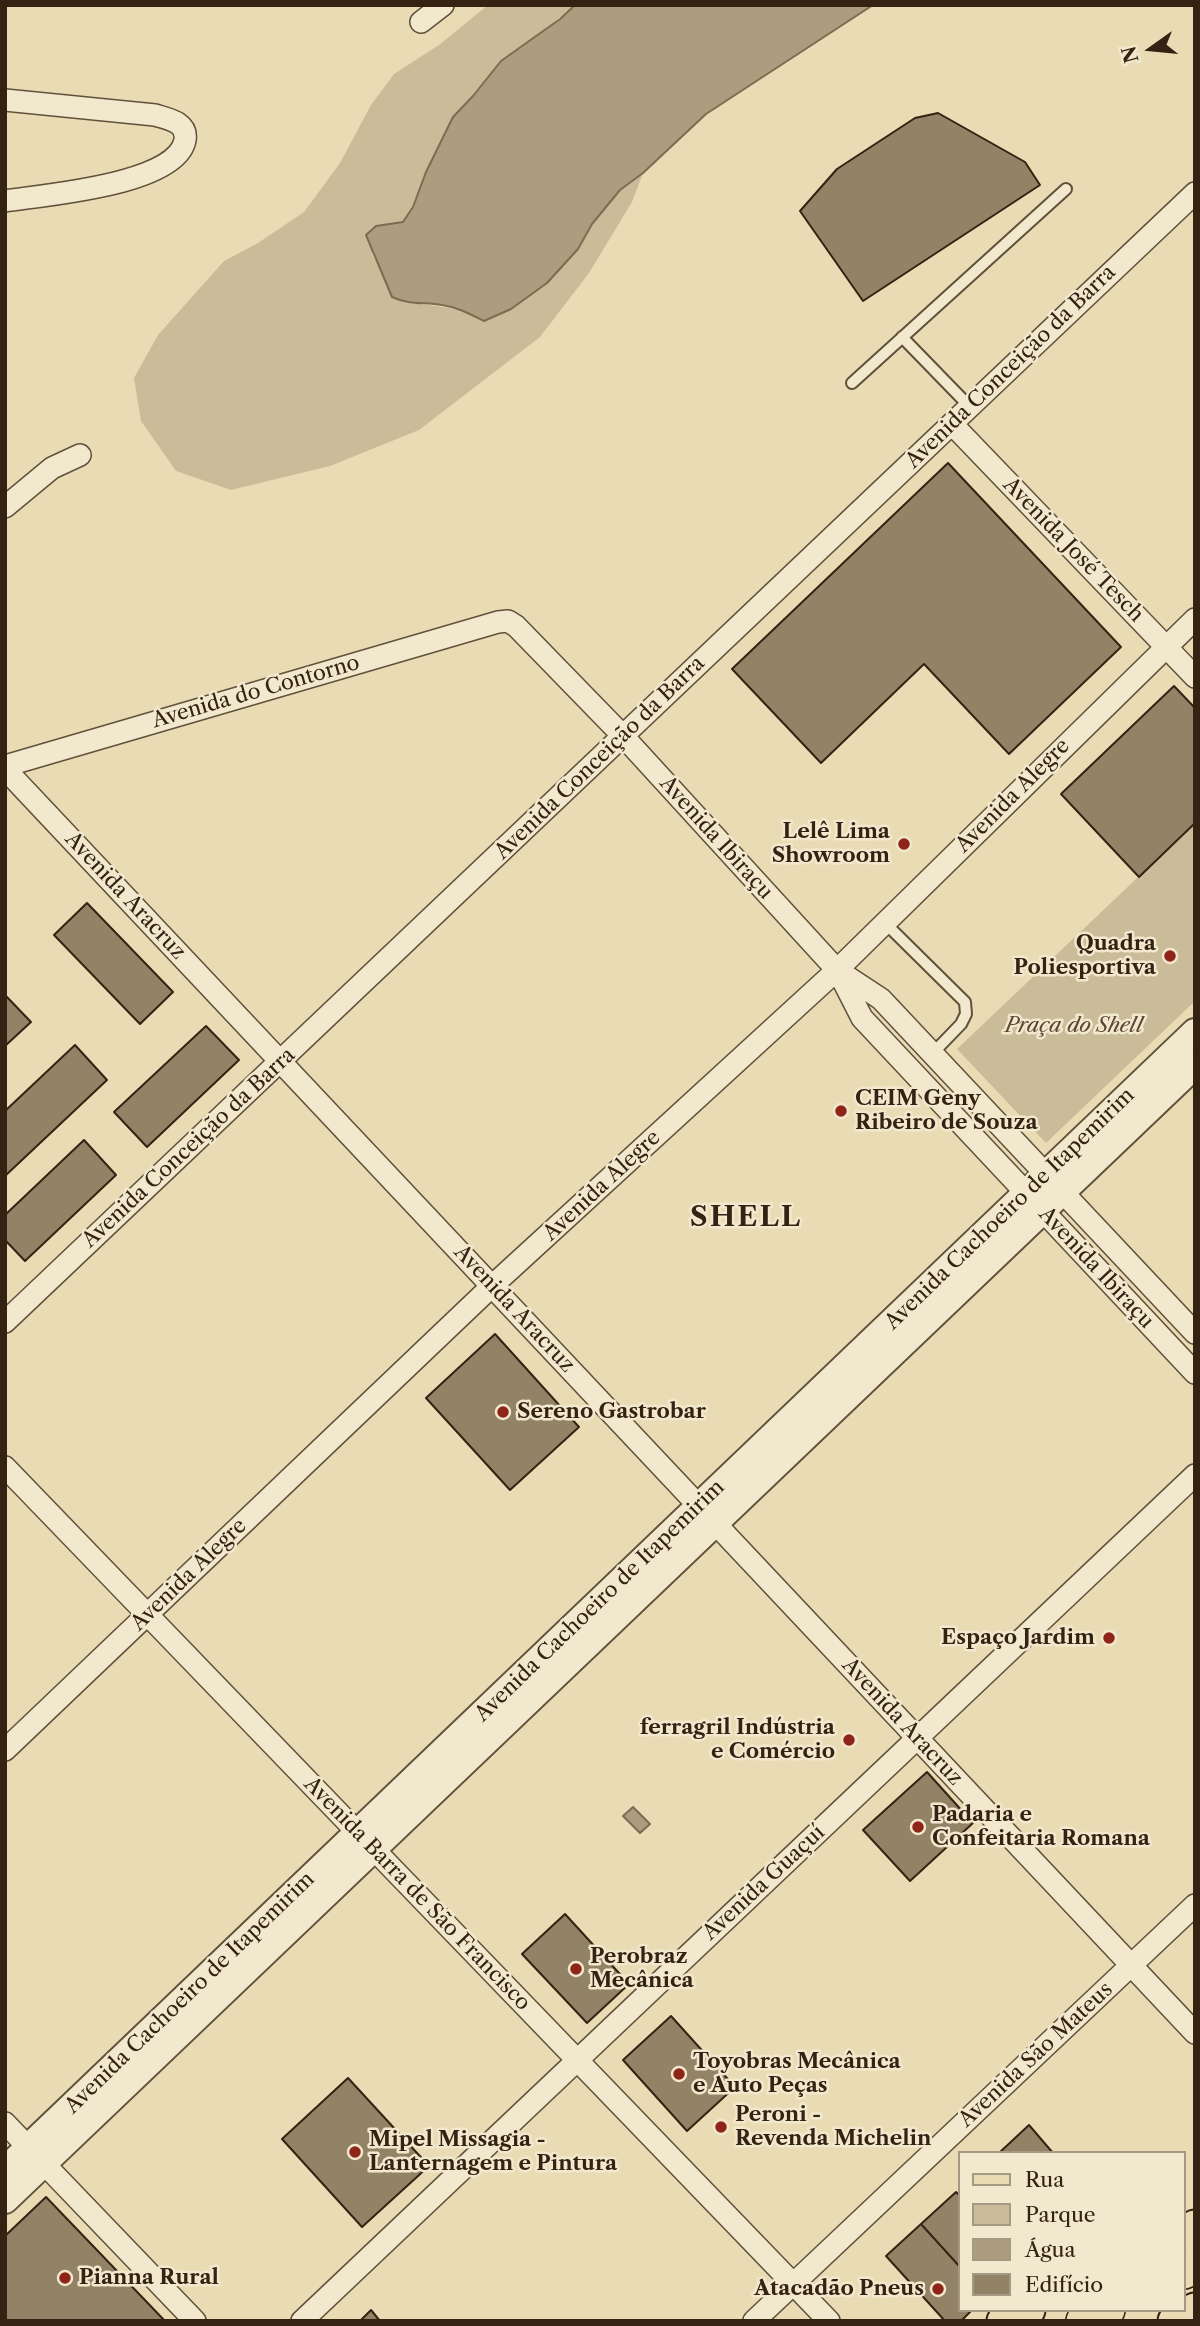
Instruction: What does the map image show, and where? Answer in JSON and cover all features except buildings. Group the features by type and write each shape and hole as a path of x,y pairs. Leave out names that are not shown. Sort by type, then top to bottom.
{"highway":[{"path":"1084,2321 1103,2312"}],"main road":[{"path":"1175,2321 1195,2310"},
{"path":"1004,2321 1024,2312"}],"street":[{"path":"421,22 443,5"},
{"path":"5,100 155,115 176,121 184,129 185,139 180,151 159,169 117,184 5,201"},
{"name":"Avenida Conceição da Barra","path":"5,1322 1195,193"},
{"name":"Avenida José Tesch","path":"952,424 1195,677"},
{"path":"5,507 52,468 80,455"},
{"name":"Avenida Alegre","path":"5,1750 492,1286 837,970 1195,619"},
{"name":"Avenida Ibiraçu","path":"508,621 516,626 623,736 837,970 881,999 1195,1333"},
{"name":"Avenida do Contorno","path":"5,767 508,621"},
{"name":"Avenida Aracruz","path":"5,767 1195,2033"},
{"name":"Avenida Ibiraçu","path":"837,970 862,1018 1195,1373"},
{"name":"Avenida Cachoeiro de Itapemirim","path":"5,2170 36,2155 707,1515 1054,1183 1195,1032"},
{"path":"1054,1183 1195,1065"},
{"name":"Avenida Barra de São Francisco","path":"5,1467 829,2321"},
{"name":"Avenida Guaçuí","path":"302,2321 1195,1475"},
{"name":"Avenida São Mateus","path":"754,2321 1195,1905"},
{"path":"5,2123 195,2321"},
{"path":"5,2200 36,2155"}],"lane":[{"path":"852,383 1066,189"},
{"path":"902,337 970,407"},
{"path":"885,923 965,1002 967,1014 961,1024 932,1054"}],"green space":[{"path":"488,5 575,5 531,40 453,117 426,172 413,207 403,222 376,226 372,254 405,303 446,307 484,321 578,249 592,224 620,190 643,173 632,202 589,273 540,337 419,430 330,466 231,490 176,471 141,421 134,378 158,335 224,261 258,243 304,212 340,163 371,105 394,74 439,45"},
{"name":"Praça do Shell","path":"1195,823 1195,1001 1046,1143 957,1049"}],"water":[{"path":"575,5 873,5 706,114 643,173 620,190 592,224 578,249 547,283 511,309 484,321 453,307 392,297 366,235 376,226 403,222 413,207 426,172 453,117 501,61 560,19"},
{"path":"633,1807 650,1824 640,1833 623,1816"}],"place":[{"name":"Lelê Lima Showroom","path":"904,844"},
{"name":"Quadra Poliesportiva","path":"1170,956"},
{"name":"CEIM Geny Ribeiro de Souza","path":"841,1111"},
{"name":"Sereno Gastrobar","path":"503,1412"},
{"name":"Espaço Jardim","path":"1109,1638"},
{"name":"ferragril Indústria e Comércio","path":"849,1740"},
{"name":"Padaria e Confeitaria Romana","path":"918,1827"},
{"name":"Perobraz Mecânica","path":"576,1969"},
{"name":"Toyobras Mecânica e Auto Peças","path":"679,2074"},
{"name":"Peroni - Revenda Michelin","path":"721,2127"},
{"name":"Mipel Missagia - Lanternagem e Pintura","path":"355,2152"},
{"name":"Pianna Rural","path":"65,2278"},
{"name":"Atacadão Pneus","path":"938,2289"}],"district":[{"name":"SHELL","path":"746,1218"}]}
